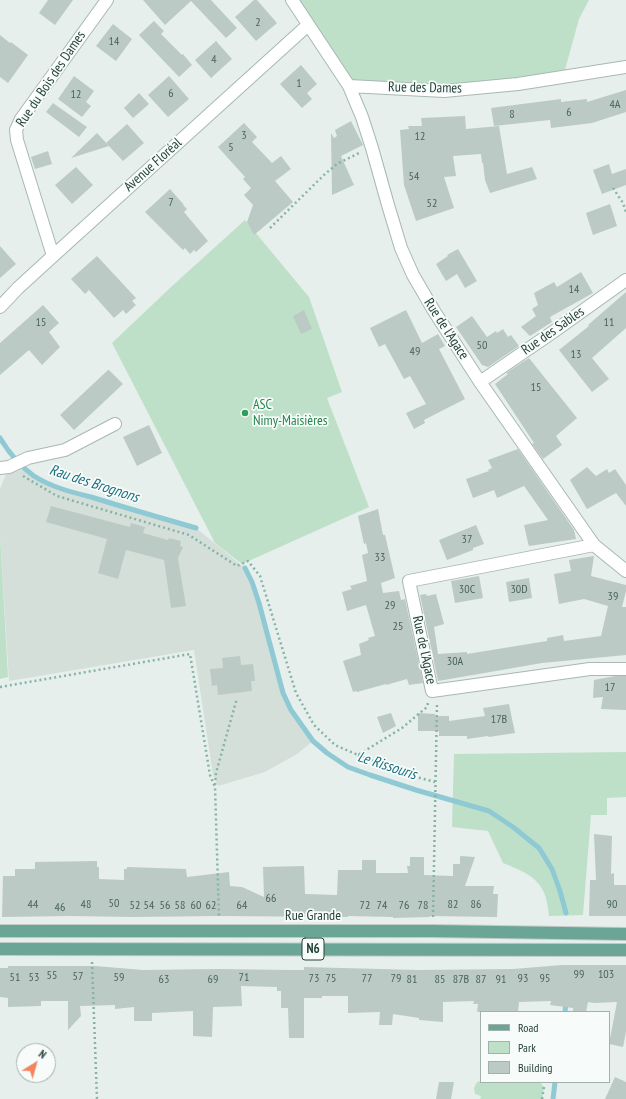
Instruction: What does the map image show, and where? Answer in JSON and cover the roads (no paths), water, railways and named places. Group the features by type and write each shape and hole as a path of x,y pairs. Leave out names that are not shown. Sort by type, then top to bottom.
{"main road":[{"name":"Rue Grande","path":"0,930 432,931 626,934"},
{"name":"N6","path":"0,949 626,950"}],"street":[{"name":"Rue du Bois des Dames","path":"52,256 17,140 16,130 21,119 107,0"},
{"path":"292,0 349,86"},
{"name":"Avenue Floréal","path":"0,307 52,256 308,25"},
{"name":"Rue des Dames","path":"349,86 444,91 518,84 626,67"},
{"name":"Rue de l'Agace","path":"349,86 362,117 372,148 401,248 413,275 434,311 480,382 594,545 625,569"},
{"name":"Rue des Sables","path":"480,382 626,280"},
{"path":"4,467 28,458 65,450 115,424"},
{"name":"Rue de l'Agace","path":"594,545 409,581 432,691 590,669 626,669"}],"waterway":[{"name":"Rau des Brognons","path":"0,438 19,464 34,476 47,483 69,491 196,528"},
{"name":"Le Rissouris","path":"245,568 252,582 259,603 283,693 291,710 313,741 327,753 348,767 416,790 489,811 513,827 539,848 552,869 566,913"},
{"path":"565,1011 566,1002"},
{"path":"553,1099 555,1083"}],"place":[{"name":"ASC Nimy-Maisières","path":"245,413"}]}
